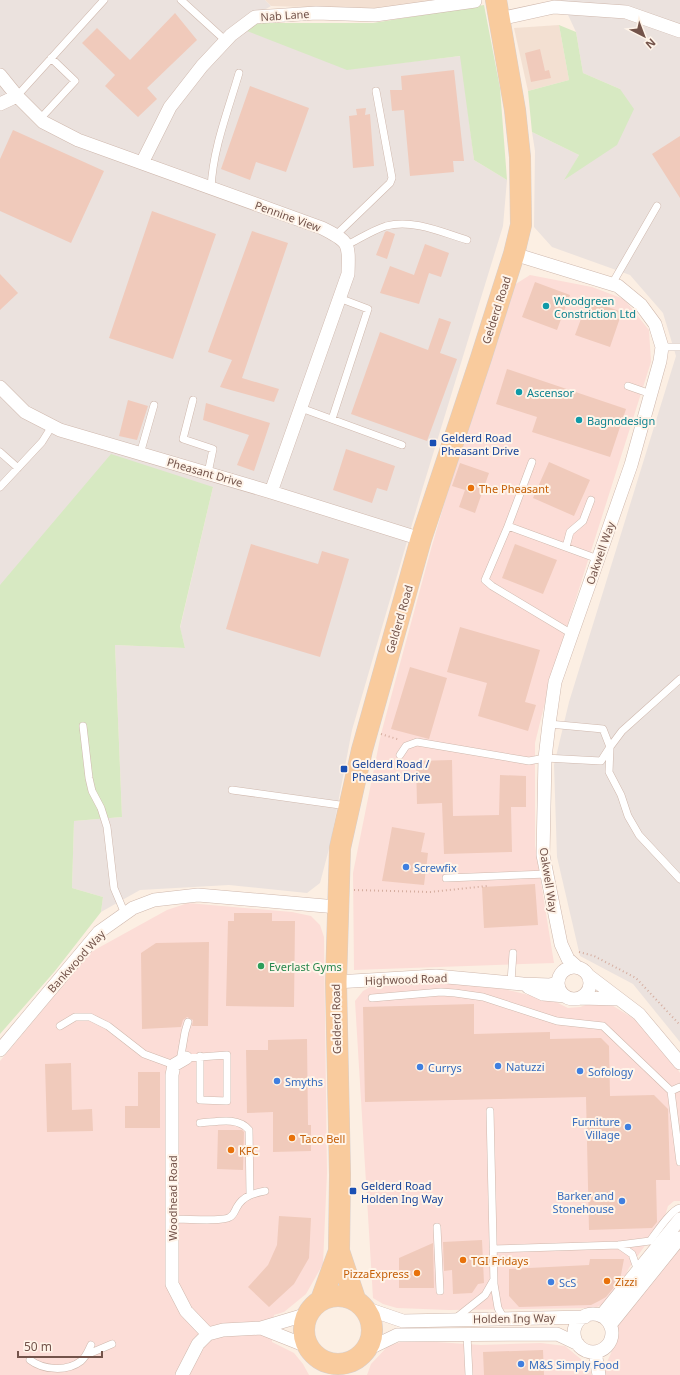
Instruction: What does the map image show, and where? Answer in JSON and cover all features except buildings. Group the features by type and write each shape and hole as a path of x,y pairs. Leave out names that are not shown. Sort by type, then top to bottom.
{"main road":[{"name":"Gelderd Road","path":"360,1360 372,1339 373,1328 371,1317 360,1304 339,1251 340,1175 336,982 337,899 340,848 368,730 421,539 514,254 521,225 520,157 516,110 498,9"},
{"name":"Gelderd Road","path":"318,1360 304,1332 339,1251"},
{"path":"314,1307 338,1295 360,1304"},
{"path":"318,1360 337,1364 360,1360"}],"street":[{"name":"Nab Lane","path":"142,163 170,106 202,66 226,41 255,17 316,13 375,15 474,1"},
{"path":"498,9 553,4 626,12 680,31"},
{"name":"Pennine View","path":"0,75 17,96 40,120 78,140 322,228 336,235 347,245"},
{"path":"0,104 17,96"},
{"path":"271,492 348,274 349,252 347,245"},
{"path":"514,254 618,286 641,305 655,324 662,346"},
{"name":"Oakwell Way","path":"559,979 558,956 564,950 543,855 545,758 555,682 631,465 651,394 662,346"},
{"name":"Pheasant Drive","path":"0,387 25,412 60,430 271,492 421,539"},
{"name":"Bankwood Way","path":"0,1050 99,932 133,908 154,900 198,895 337,899"},
{"path":"564,950 577,967 586,972 589,976 639,1014 680,1063"},
{"path":"577,967 568,968 559,979 559,988 565,996 575,999 619,999"},
{"name":"Highwood Road","path":"336,982 436,976 549,985 559,979"},
{"path":"580,998 588,991 590,986 589,976"},
{"name":"Highwood Road","path":"517,983 543,994 565,996"},
{"name":"Woodhead Road","path":"180,1061 172,1075 172,1284 186,1311 208,1334"},
{"path":"605,1320 638,1271 680,1219"},
{"path":"662,1241 680,1230"},
{"path":"605,1320 680,1238"},
{"name":"Holden Ing Way","path":"360,1304 403,1321 585,1317 590,1315 605,1320"},
{"path":"182,1375 198,1344 208,1334 223,1330 261,1328 314,1307"},
{"path":"578,1344 575,1332 576,1326 585,1317"},
{"name":"Holden Ing Way","path":"449,1320 451,1325 466,1325 467,1335"},
{"path":"599,1375 595,1352 606,1347 610,1342 612,1330 605,1320"},
{"path":"261,1328 318,1360"},
{"name":"Holden Ing Way","path":"360,1360 397,1335 557,1334 578,1344 589,1352 595,1352"}],"lane":[{"path":"17,96 104,0"},
{"path":"181,0 226,41"},
{"path":"40,120 75,81 51,58"},
{"path":"210,188 218,143 239,73"},
{"path":"336,235 390,183 392,178 376,91"},
{"path":"612,284 658,206"},
{"path":"347,245 386,226 407,225 425,226 466,240"},
{"path":"332,419 368,309 339,298"},
{"path":"662,346 680,347"},
{"path":"628,386 651,394"},
{"path":"193,400 183,439 213,449 208,473"},
{"path":"140,454 154,405"},
{"path":"301,408 402,445"},
{"path":"0,488 42,442 52,426"},
{"path":"0,452 18,468"},
{"path":"532,462 508,526 485,580 492,586 572,634"},
{"path":"566,547 570,532 583,521 591,500"},
{"path":"508,526 598,558"},
{"path":"400,755 406,746 417,742 529,761 545,758 601,761 622,731 680,679"},
{"path":"549,724 603,729 610,747 609,772 621,795 628,816 639,835 680,879"},
{"path":"83,726 89,778 92,791 101,808 107,827 114,888 124,914"},
{"path":"232,790 349,807"},
{"path":"446,878 547,874"},
{"path":"513,953 517,983"},
{"path":"372,998 441,992 455,993 483,997 557,1021 603,1026 671,1091 680,1162"},
{"path":"60,1026 75,1017 90,1017 108,1026 144,1054 180,1061 200,1056 227,1055 227,1101 200,1100 200,1056"},
{"path":"180,1061 184,1032 188,1022"},
{"path":"671,1091 680,1088"},
{"path":"490,1111 494,1282 498,1308 504,1319"},
{"path":"200,1123 234,1121 245,1125 249,1130 250,1194"},
{"path":"172,1219 212,1218 223,1220 232,1216 238,1205 250,1194 266,1191"},
{"path":"493,1250 619,1245 650,1241 666,1222 672,1211 680,1208"},
{"path":"437,1227 440,1291"},
{"path":"619,1245 632,1254 638,1271"},
{"path":"449,1320 485,1295 494,1282"},
{"path":"467,1335 469,1375"},
{"path":"86,1355 112,1344"},
{"path":"30,1360 37,1365 57,1371 72,1367 81,1361 91,1345"}],"path":[{"path":"368,730 413,744"},
{"path":"337,899 493,886"},
{"path":"564,950 594,956 636,978 680,1025"}],"shaded area":[{"path":"0,0 265,0 271,6 237,26 347,69 461,56 474,160 507,180 503,226 422,490 352,730 330,845 320,883 307,893 229,885 140,890 101,912 103,897 72,888 74,821 122,817 115,645 185,648 180,628 213,487 0,586"},
{"path":"265,0 429,0 423,6 370,9 271,6"},
{"path":"561,0 680,0 680,1042 633,984 580,956 557,857 554,765 569,702 676,356 663,313 630,275 552,247 534,227 535,151 532,132 579,155 565,180 620,89 583,73 576,32"},
{"path":"559,25 569,80 528,91 514,28"},
{"path":"530,275 592,287 624,299 649,330 651,362 552,674 535,743 535,845 554,963 354,970 353,873 381,734 431,549 470,415 511,287"},
{"path":"188,903 292,912 311,916 320,925 324,937 327,1173 323,1264 306,1294 284,1312 274,1315 272,1342 294,1353 303,1364 309,1375 0,1375 0,1061 91,952 167,910"},
{"path":"447,981 504,989 554,1001 568,1008 580,1007 594,1002 610,1004 636,1020 675,1065 680,1073 680,1201 674,1201 668,1206 664,1219 629,1268 621,1285 608,1302 595,1308 449,1310 397,1308 383,1304 373,1298 355,1001 363,991 370,987"},
{"path":"680,1248 680,1375 605,1375 604,1369 615,1344 616,1327"},
{"path":"407,1340 481,1345 541,1343 565,1346 582,1360 591,1372 591,1375 367,1375 371,1364 388,1346"}],"green space":[{"path":"484,5 500,88 507,180 474,160 460,56 347,70 237,27 258,23 373,23"},
{"path":"559,25 576,32 583,73 620,89 634,109 617,145 564,180 579,155 532,132 528,91 569,80"},
{"path":"111,454 213,487 180,627 185,648 115,645 122,817 74,821 72,888 103,897 101,912 55,971 0,1034 0,585"}],"place":[{"name":"Woodgreen Constriction Ltd","path":"546,306"},
{"name":"Ascensor","path":"519,392"},
{"name":"Bagnodesign","path":"579,420"},
{"name":"Gelderd Road Pheasant Drive","path":"433,443"},
{"name":"The Pheasant","path":"471,488"},
{"name":"Gelderd Road / Pheasant Drive","path":"344,769"},
{"name":"Screwfix","path":"406,867"},
{"name":"Everlast Gyms","path":"261,966"},
{"name":"Natuzzi","path":"498,1066"},
{"name":"Currys","path":"420,1067"},
{"name":"Sofology","path":"580,1071"},
{"name":"Smyths","path":"277,1081"},
{"name":"Furniture Village","path":"628,1127"},
{"name":"Taco Bell","path":"292,1138"},
{"name":"KFC","path":"231,1150"},
{"name":"Gelderd Road Holden Ing Way","path":"353,1191"},
{"name":"Barker and Stonehouse","path":"622,1201"},
{"name":"TGI Fridays","path":"463,1260"},
{"name":"PizzaExpress","path":"417,1273"},
{"name":"Zizzi","path":"607,1281"},
{"name":"ScS","path":"551,1282"},
{"name":"M&S Simply Food","path":"521,1364"}]}
